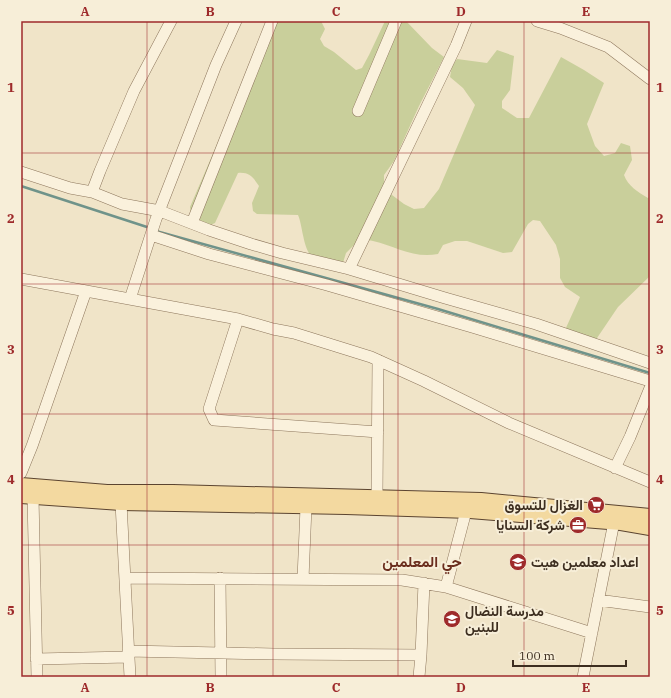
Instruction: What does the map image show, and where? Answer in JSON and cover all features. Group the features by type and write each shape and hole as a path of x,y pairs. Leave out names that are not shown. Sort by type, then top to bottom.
{"main road":[{"path":"21,485 107,492 172,492 481,500 650,516"},
{"path":"27,496 121,503 466,511 614,522 650,528"}],"street":[{"path":"92,192 134,91 171,21"},
{"path":"130,299 158,215 216,65 236,21"},
{"path":"192,223 272,21"},
{"path":"358,111 396,21"},
{"path":"349,269 456,46 466,21"},
{"path":"537,21 560,28 608,47 650,79"},
{"path":"21,172 70,188 92,192 122,204 158,215 192,223 270,250 349,269 536,324 650,363"},
{"path":"151,234 209,254 327,285 472,326 650,381"},
{"path":"21,280 238,319 273,329 294,333 378,360 509,423 650,482"},
{"path":"21,473 32,446 86,291"},
{"path":"238,319 209,409 214,420 378,432"},
{"path":"378,360 378,497"},
{"path":"615,468 630,437 650,388"},
{"path":"27,496 36,677"},
{"path":"121,503 130,677"},
{"path":"303,579 306,507"},
{"path":"446,587 466,511"},
{"path":"585,677 598,600 614,522"},
{"path":"125,578 402,580 446,587 592,633"},
{"path":"220,578 220,677"},
{"path":"418,677 421,655 424,583"},
{"path":"598,600 650,607"},
{"path":"36,659 128,654 221,653 421,655"}],"green space":[{"path":"267,21 321,21 325,29 320,39 324,46 356,70 362,68 385,21 406,21 432,48 444,57 419,106 394,161 384,175 384,189 404,204 414,209 424,208 439,189 475,105 463,88 450,77 452,66 457,59 487,63 497,50 514,56 510,90 502,101 502,108 517,118 529,118 561,57 604,83 587,124 595,146 604,156 615,153 621,143 630,146 632,160 624,175 634,188 648,198 650,196 650,276 618,307 595,341 565,330 580,297 565,287 560,278 560,259 556,245 540,221 533,220 528,224 512,252 503,253 467,241 455,241 443,245 438,254 421,255 373,241 365,241 357,242 346,253 342,266 320,261 310,255 305,245 298,215 257,214 253,211 252,203 259,186 250,176 245,173 238,173 215,223 208,226 194,222 190,207 248,72"}],"waterway":[{"path":"21,186 150,228"},
{"path":"156,231 438,309 650,373"}],"place":[{"name":"الغزال للتسوق","path":"596,505"},
{"name":"شركة السنايا","path":"578,525"},
{"name":"اعداد معلمين هيت","path":"518,562"},
{"name":"مدرسة النضال للبنين","path":"452,619"}],"district":[{"name":"حي المعلمين","path":"422,561"}]}
